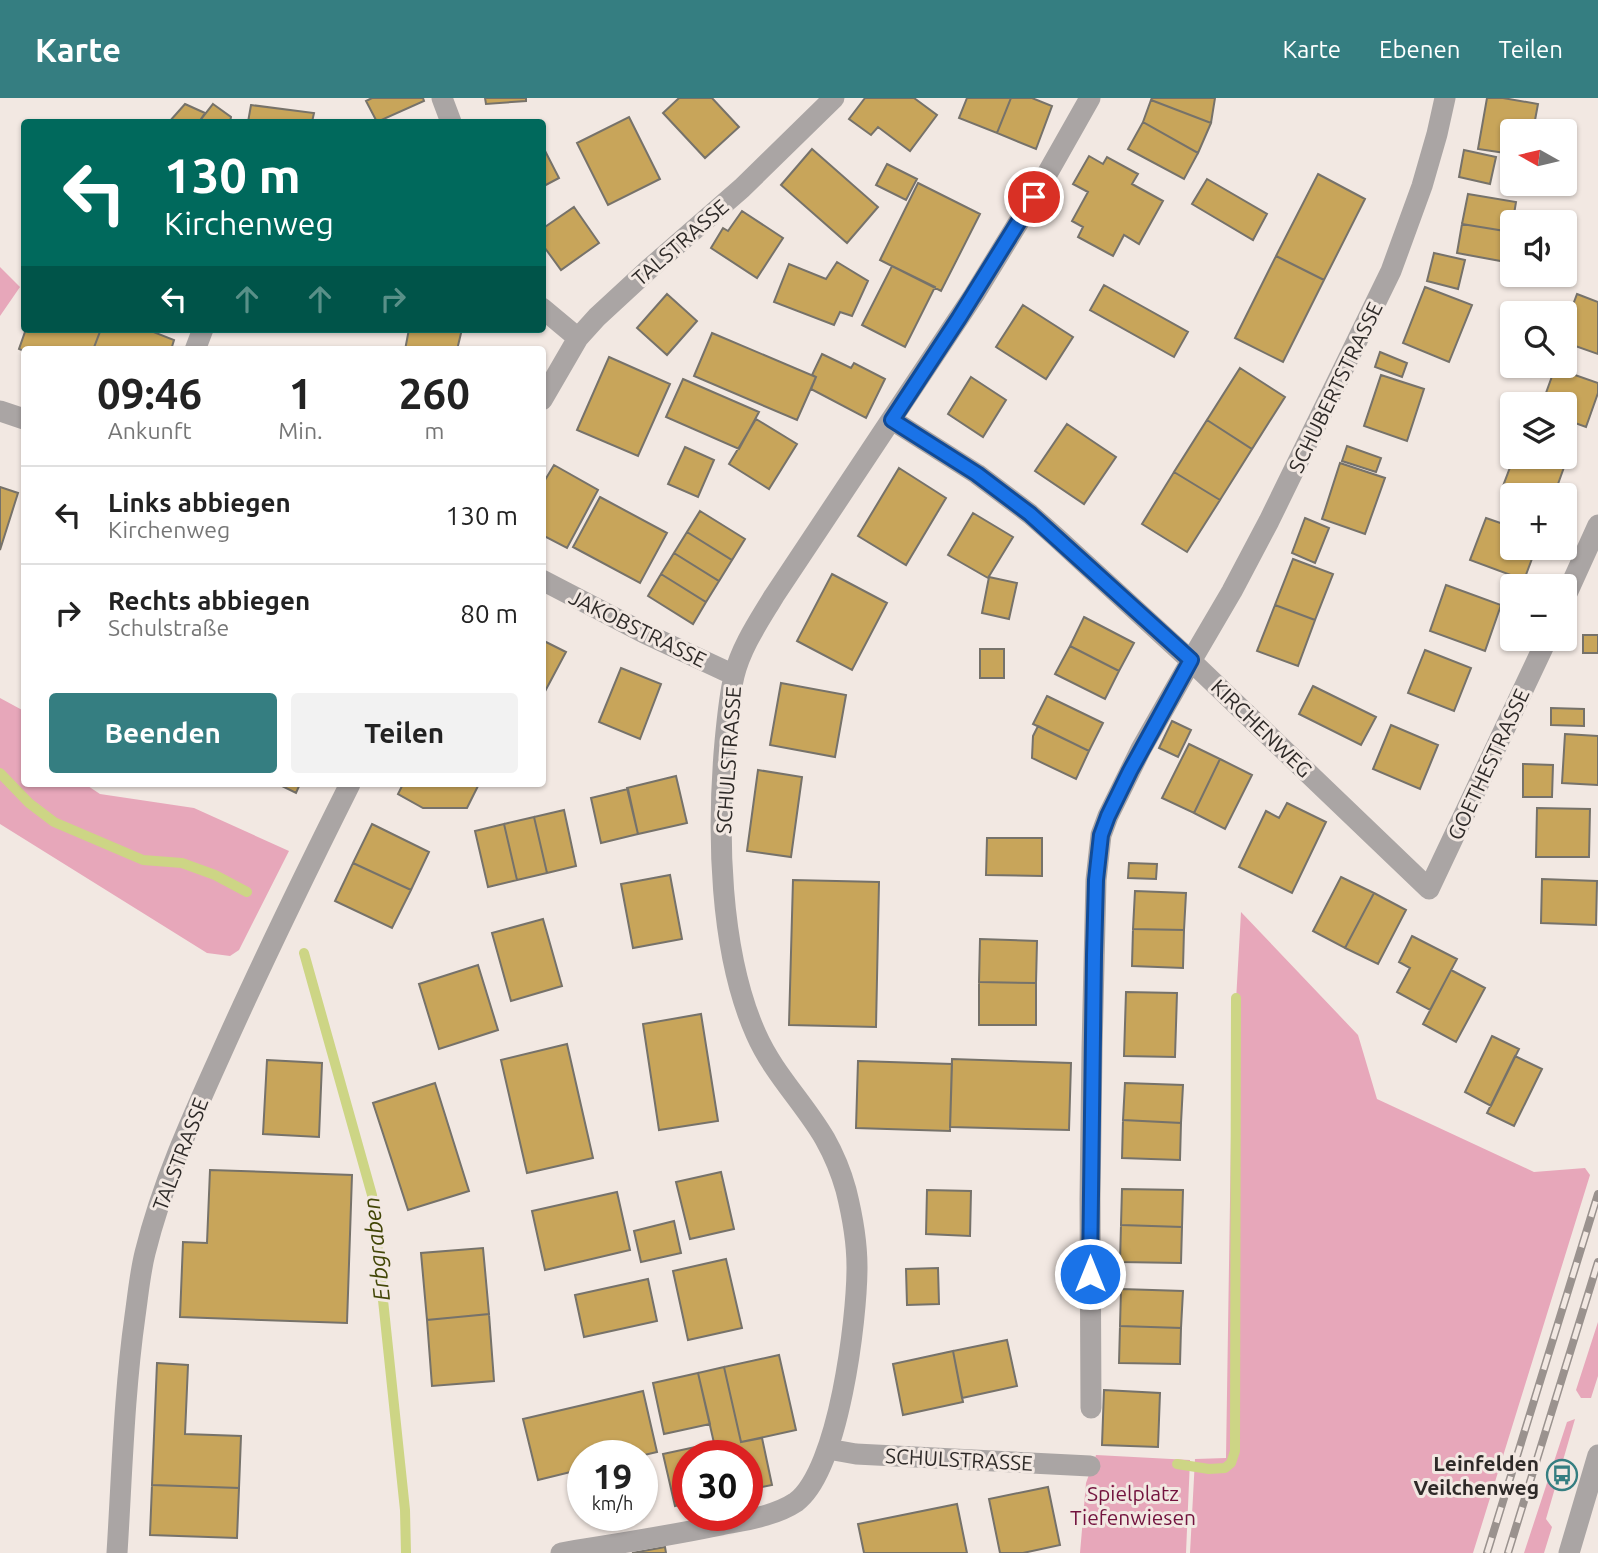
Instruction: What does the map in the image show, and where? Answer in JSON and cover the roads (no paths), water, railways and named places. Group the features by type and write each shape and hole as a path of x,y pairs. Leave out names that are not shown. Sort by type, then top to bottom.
{"street":[{"path":"442,98 449,119"},
{"name":"TALSTRASSE","path":"546,393 578,338 641,276 742,188 834,98"},
{"name":"SCHULSTRASSE","path":"561,1553 689,1532 775,1512 794,1503 808,1491 828,1449 844,1386 855,1307 857,1265 853,1231 846,1192 836,1162 826,1140 765,1053 746,1008 733,958 725,898 721,820 728,717 734,675 745,647 774,596 1004,247 1090,98"},
{"name":"SCHUBERTSTRASSE","path":"1091,1408 1090,1199 1094,955 1101,835 1147,739 1269,521 1391,271 1422,186 1445,98"},
{"path":"546,311 578,338"},
{"path":"0,411 21,418"},
{"name":"KIRCHENWEG","path":"892,420 977,474 1030,514 1191,660 1429,889"},
{"path":"1576,574 1598,526"},
{"name":"JAKOBSTRASSE","path":"546,582 644,633 734,675"},
{"name":"GOETHESTRASSE","path":"1429,889 1541,651"},
{"name":"TALSTRASSE","path":"117,1553 127,1381 144,1255 181,1143 196,1107 249,990 349,787"},
{"name":"SCHULSTRASSE","path":"828,1449 856,1454 1090,1466"},
{"path":"1569,1553 1598,1455"}],"waterway":[{"name":"Erbgraben","path":"0,773 29,803 54,822 143,860 182,863 215,875 247,892"},
{"name":"Erbgraben","path":"304,953 372,1195 405,1510 406,1553"},
{"path":"1177,1464 1209,1469 1225,1468 1231,1463 1235,1451 1236,998"}],"railway":[{"path":"1487,1553 1598,1194"},
{"path":"1508,1553 1598,1262"}],"place":[{"name":"Leinfelden Veilchenweg","path":"1562,1475"}],"park label":[{"name":"Spielplatz Tiefenwiesen","path":"1133,1505"}]}
